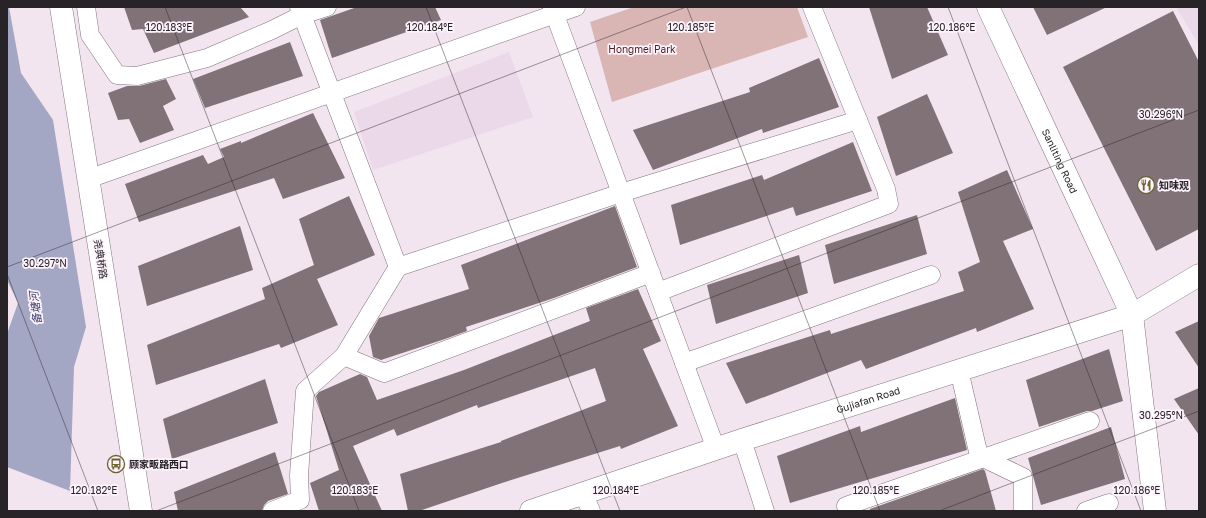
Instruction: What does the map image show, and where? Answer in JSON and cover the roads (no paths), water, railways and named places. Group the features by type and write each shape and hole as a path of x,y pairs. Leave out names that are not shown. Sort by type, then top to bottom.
{"street":[{"name":"尧典桥路","path":"61,7 142,511"},
{"path":"86,7 90,35 117,75 138,76 207,58 272,30 300,11 327,7"},
{"path":"88,179 332,92 553,10 576,7"},
{"path":"658,292 888,204 886,189 812,7"},
{"name":"Sanliting Road","path":"988,7 1132,314 1155,511"},
{"path":"553,10 716,449"},
{"path":"300,11 398,267"},
{"path":"272,511 300,500 299,475 305,391 344,356 398,267 621,193 858,120"},
{"path":"344,356 384,373 651,273"},
{"path":"684,363 930,275"},
{"name":"Gujiafan Road","path":"531,511 587,502 716,449 742,440 1132,314 1199,275"},
{"path":"959,370 980,456 1023,477 1023,511"},
{"path":"846,506 1090,421"},
{"path":"742,440 765,511"},
{"path":"1086,511 1110,503"}],"water":[{"name":"备塘河","path":"7,7 9,7 21,73 53,120 86,327 74,367 70,491 7,467 7,334 18,303 7,280"}],"place":[{"name":"知味观","path":"1146,185"},
{"name":"顾家畈路西口","path":"116,464"}],"park label":[{"name":"Hongmei Park","path":"642,49"}]}
